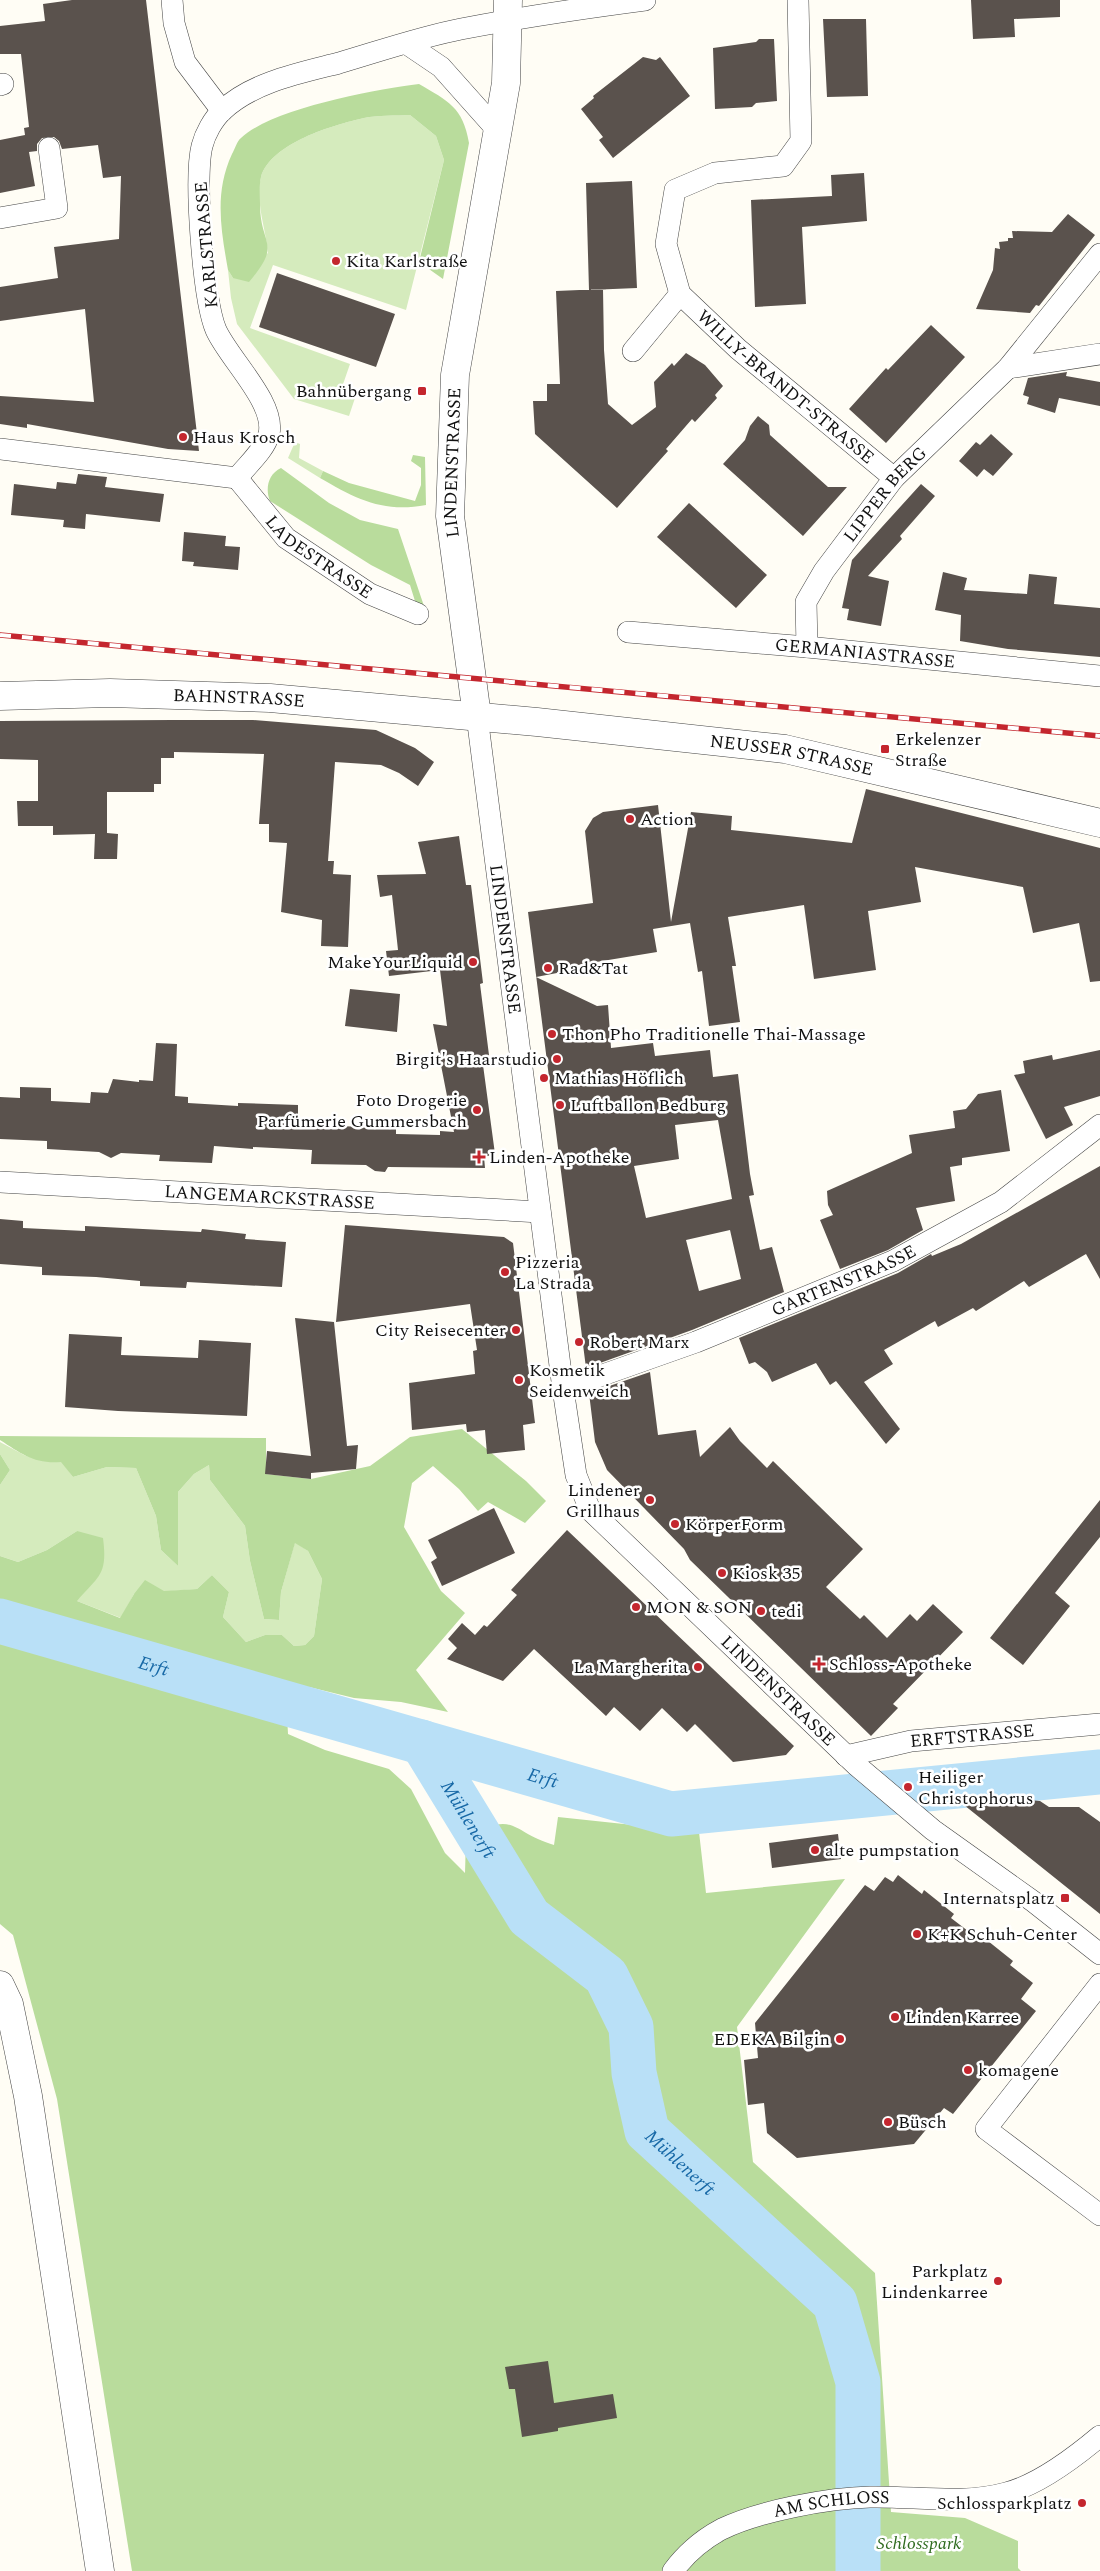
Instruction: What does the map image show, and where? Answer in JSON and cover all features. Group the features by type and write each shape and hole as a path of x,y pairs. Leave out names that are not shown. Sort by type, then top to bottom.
{"street":[{"path":"172,0 174,22 185,62 222,111"},
{"path":"508,10 645,0"},
{"path":"633,351 680,294 666,244 675,190 715,173 783,166 801,142 798,0"},
{"name":"KARLSTRASSE","path":"237,478 260,451 269,433 268,413 255,389 228,354 215,328 207,294 199,187 202,147 209,129 222,111 247,92 460,29 508,10"},
{"name":"LINDENSTRASSE","path":"508,10 506,84 455,375 450,502 461,607 477,716 563,1389 576,1475 590,1510 851,1760 933,1830 1034,1902 1100,1954"},
{"path":"407,44 441,67 498,131"},
{"path":"0,218 58,208 48,148"},
{"name":"LIPPER BERG","path":"806,646 806,602 824,571 894,478 1008,368 1100,254"},
{"name":"WILLY-BRANDT-STRASSE","path":"680,294 738,349 894,478"},
{"path":"1008,368 1100,354"},
{"path":"0,449 237,478"},
{"name":"LADESTRASSE","path":"237,478 286,538 370,594 418,614"},
{"name":"GERMANIASTRASSE","path":"628,632 806,646 1100,676"},
{"name":"BAHNSTRASSE","path":"0,696 110,693 270,698 477,716"},
{"name":"NEUSSER STRASSE","path":"477,716 785,748 1100,823"},
{"name":"GARTENSTRASSE","path":"563,1389 696,1342 893,1261 1001,1202 1100,1125"},
{"name":"LANGEMARCKSTRASSE","path":"0,1182 540,1212"},
{"name":"ERFTSTRASSE","path":"851,1760 911,1741 1100,1724"},
{"path":"1100,1984 986,2129 1100,2215"},
{"path":"0,1985 9,2004 28,2096 100,2571"},
{"name":"AM SCHLOSS","path":"673,2571 684,2556 720,2530 747,2519 810,2504 868,2496 963,2499 1007,2493 1038,2480 1100,2436"}],"green space":[{"path":"419,84 453,106 463,121 469,143 443,279 419,262 444,160 436,136 410,115 369,117 336,125 305,137 277,154 267,165 260,183 261,218 267,244 265,259 249,282 233,278 228,270 223,240 221,197 226,169 240,139 255,128 299,109 377,90"},
{"path":"410,115 436,136 444,160 406,310 273,265 250,328 350,364 341,390 356,395 349,416 294,399 237,324 231,298 228,270 233,278 268,253 260,206 259,186 267,165 277,154 305,137 336,125 369,117"},
{"path":"295,442 300,444 299,458 323,471 320,478 288,458"},
{"path":"413,455 425,457 426,505 411,507 383,506 358,498 320,478 323,471 349,483 415,501 421,485 421,468 411,461"},
{"path":"281,468 329,503 360,520 398,529 426,612 419,614 410,585 371,565 270,501 268,487 270,478"},
{"name":"Schlosspark","path":"462,1429 526,1481 546,1501 525,1523 488,1502 478,1511 459,1489 433,1466 412,1483 404,1527 441,1591 465,1613 416,1670 448,1712 401,1702 354,1698 309,1687 276,1690 287,1715 288,1734 325,1750 389,1769 411,1789 445,1853 465,1873 466,1838 482,1829 504,1824 554,1845 558,1817 699,1832 706,1893 845,1879 737,2027 753,2162 875,2273 891,2512 965,2518 1018,2541 1018,2568 1021,2571 132,2571 57,2099 13,1935 0,1924 0,1556 18,1562 47,1550 77,1531 103,1538 103,1568 96,1580 77,1601 120,1618 145,1580 164,1591 197,1589 212,1575 229,1592 223,1617 246,1642 265,1635 282,1635 294,1646 305,1645 314,1636 322,1579 308,1551 295,1543 281,1592 279,1620 264,1619 250,1561 245,1526 210,1480 209,1465 194,1474 178,1492 178,1566 161,1550 156,1516 136,1468 107,1467 73,1477 61,1462 36,1460 0,1440 0,1436 266,1438 266,1474 311,1479 370,1466 410,1437"},
{"path":"0,1442 26,1456 62,1462 73,1477 107,1467 136,1468 156,1516 161,1550 178,1566 178,1492 194,1474 209,1465 210,1480 245,1526 250,1561 264,1619 279,1620 281,1592 295,1542 308,1551 322,1579 314,1636 305,1645 294,1646 282,1635 265,1635 246,1642 223,1617 229,1592 212,1575 197,1589 134,1594 121,1618 77,1601 77,1531 47,1550 18,1562 0,1556 0,1485 10,1470 0,1454"},
{"path":"0,1454 10,1470 0,1485"}],"building":[{"path":"72,0 146,0 199,451 168,449 27,424 27,428 0,424 0,396 94,402 85,309 0,321 0,287 58,278 54,247 119,239 121,176 103,178 98,145 62,149 59,141 54,137 42,138 37,144 37,151 29,152 35,186 0,193 0,140 25,135 24,128 29,127 21,54 0,54 0,26 45,21 43,4"},
{"path":"971,0 1060,0 1060,17 1014,19 1015,37 973,39"},
{"path":"823,19 866,19 868,96 827,97"},
{"path":"759,39 774,39 777,101 756,103 752,107 715,109 713,48 756,42"},
{"path":"643,57 656,60 660,57 690,96 613,158 599,140 603,137 581,109 594,98 593,96"},
{"path":"864,173 867,221 802,227 806,304 755,307 751,200 832,196 831,175"},
{"path":"632,181 637,288 589,290 586,183"},
{"path":"1068,214 1095,235 1039,306 1036,305 1030,313 976,309 993,270 995,248 1000,249 999,242 1008,241 1008,238 1013,238 1012,231 1052,232"},
{"path":"277,273 395,314 376,367 259,327"},
{"path":"603,289 604,350 608,404 632,425 656,407 654,382 672,363 674,366 686,353 705,365 723,386 715,395 717,398 695,422 692,419 666,449 668,451 617,508 535,434 533,401 547,401 547,384 560,384 556,291"},
{"path":"931,325 965,357 886,443 849,409 886,368 888,370"},
{"path":"1067,372 1066,376 1100,382 1100,406 1059,398 1055,413 1027,404 1029,397 1023,395 1028,378"},
{"path":"758,416 769,425 770,435 828,487 847,487 803,536 723,464 745,440 750,426"},
{"path":"991,434 1013,454 993,476 984,469 977,477 959,461 976,442 980,445"},
{"path":"78,474 107,477 105,487 164,494 160,522 86,514 85,529 63,527 64,520 11,515 14,484 56,489 57,482 76,484"},
{"path":"921,484 935,496 900,536 902,539 868,576 889,581 881,626 847,620 849,609 842,608 852,560"},
{"path":"689,503 767,575 736,608 657,537"},
{"path":"184,532 226,536 225,546 240,547 238,570 193,566 194,562 182,561"},
{"path":"943,572 967,578 964,590 1027,594 1029,574 1057,577 1054,604 1100,608 1100,657 1008,649 960,641 961,615 935,610"},
{"path":"253,720 376,730 415,748 434,762 418,786 399,773 381,765 335,762 328,861 334,861 333,874 351,875 348,947 321,946 322,920 281,912 287,843 269,842 269,824 259,824 264,754 174,752 174,758 161,758 161,784 154,784 154,792 107,792 107,833 118,834 117,859 94,859 95,834 53,835 53,826 18,826 17,801 38,801 38,760 0,759 0,721"},
{"path":"866,789 1100,848 1100,981 1090,982 1079,923 1033,933 1023,887 915,867 921,902 868,911 876,970 814,979 804,905 728,917 736,966 732,966 740,1022 709,1026 702,971 698,972 690,923 653,929 657,952 578,965 578,969 536,977 528,912 593,903 585,831 593,818 603,812 658,805 671,922 691,812 732,816 731,830 852,843"},
{"path":"459,836 466,885 471,885 483,983 480,984 490,1063 483,1065 495,1154 484,1157 485,1168 388,1167 385,1172 375,1171 366,1165 311,1164 312,1150 214,1146 212,1163 159,1161 160,1155 121,1153 111,1158 99,1152 47,1149 47,1141 0,1139 0,1097 20,1098 20,1087 51,1088 51,1101 90,1103 91,1092 108,1093 113,1079 139,1082 139,1080 153,1081 156,1043 177,1044 175,1096 188,1097 188,1103 238,1106 238,1103 298,1105 298,1123 373,1128 373,1123 396,1123 396,1134 440,1135 440,1131 454,1132 433,1024 447,1026 440,970 389,976 386,951 398,950 392,895 380,897 377,875 426,874 418,842"},
{"path":"536,977 597,1006 608,1005 611,1048 653,1043 655,1056 710,1050 713,1077 738,1074 754,1195 749,1196 760,1250 772,1247 784,1292 692,1330 586,1368","holes":["718,1120 732,1199 646,1218 634,1166 679,1159 675,1125","730,1230 741,1279 699,1291 686,1240"]},
{"path":"350,989 400,994 397,1032 345,1026"},
{"path":"1100,1050 1100,1096 1064,1107 1073,1125 1046,1139 1014,1075 1025,1073 1023,1061 1052,1055 1053,1060"},
{"path":"1001,1090 1010,1151 962,1158 962,1165 950,1167 955,1201 916,1208 923,1230 888,1250 840,1269 820,1220 833,1215 828,1205 827,1191 912,1153 909,1135 955,1128 953,1111 966,1109 978,1094"},
{"path":"1100,1166 1100,1279 1086,1254 1029,1287 1024,1281 976,1311 973,1308 938,1327 935,1321 884,1350 893,1364 864,1382 900,1429 886,1444 836,1381 830,1385 816,1363 772,1382 767,1372 755,1362 749,1364 739,1338 898,1273 931,1254 932,1256 961,1244"},
{"path":"0,1219 23,1221 23,1228 85,1231 85,1226 201,1232 202,1229 246,1234 245,1239 286,1242 282,1287 187,1282 186,1288 140,1286 140,1281 42,1275 42,1267 0,1264"},
{"path":"345,1225 504,1237 513,1243 535,1423 523,1425 525,1450 487,1454 485,1430 467,1432 466,1424 412,1430 409,1383 475,1374 473,1351 477,1350 470,1304 336,1322"},
{"path":"295,1318 334,1322 347,1446 358,1445 356,1469 311,1473 311,1479 265,1474 267,1451 311,1456"},
{"path":"69,1334 122,1337 121,1355 198,1358 199,1340 251,1343 247,1416 65,1407"},
{"path":"650,1372 658,1435 696,1430 700,1457 730,1427 740,1441 767,1468 773,1461 863,1549 826,1587 860,1619 864,1615 887,1638 910,1614 917,1621 933,1604 963,1632 893,1704 898,1708 871,1736 690,1560 684,1549 607,1470 595,1442 589,1393"},
{"path":"1100,1500 1100,1537 1055,1593 1070,1606 1023,1665 990,1638"},
{"path":"494,1508 515,1553 442,1586 431,1562 437,1558 428,1540"},
{"path":"567,1530 794,1746 786,1755 733,1762 695,1724 687,1732 662,1708 640,1731 614,1707 606,1716 534,1649 503,1681 447,1659 457,1648 448,1639 462,1623 475,1635 484,1625 487,1627 517,1595 511,1590"},
{"path":"1030,1800 1040,1801 1049,1807 1079,1807 1100,1822 1100,1914 964,1805"},
{"name":"alte pumpstation","path":"838,1834 841,1859 772,1868 769,1843"},
{"name":"Linden Karree","path":"898,1875 922,1894 924,1890 954,1914 951,1918 981,1941 983,1937 1013,1961 1010,1965 1033,1983 1021,1999 1036,2011 953,2114 944,2108 914,2144 797,2158 767,2133 764,2103 748,2105 744,2060 758,2058 755,2023 865,1885 874,1891 885,1877 893,1882"},
{"path":"548,2361 554,2403 613,2394 617,2418 558,2428 558,2431 522,2437 515,2389 509,2389 505,2367"}],"waterway":[{"name":"Erft","path":"0,1621 671,1814 1100,1772"},
{"name":"Mühlenerft","path":"422,1742 529,1917 606,1976 631,2027 634,2073 647,2131 835,2303 858,2382 858,2571"}],"railway":[{"path":"0,635 1100,736"}],"place":[{"name":"Kita Karlstraße","path":"336,261"},
{"name":"Bahnübergang","path":"422,391"},
{"name":"Haus Krosch","path":"183,437"},
{"name":"Erkelenzer Straße","path":"885,749"},
{"name":"Action","path":"630,819"},
{"name":"MakeYourLiquid","path":"473,962"},
{"name":"Rad&Tat","path":"548,968"},
{"name":"Thon Pho Traditionelle Thai-Massage","path":"552,1034"},
{"name":"Birgit's Haarstudio","path":"557,1059"},
{"name":"Mathias Höflich","path":"544,1078"},
{"name":"Luftballon Bedburg","path":"560,1105"},
{"name":"Foto Drogerie Parfümerie Gummersbach","path":"477,1110"},
{"name":"Linden-Apotheke","path":"479,1157"},
{"name":"Pizzeria La Strada","path":"505,1272"},
{"name":"City Reisecenter","path":"516,1330"},
{"name":"Robert Marx","path":"579,1342"},
{"name":"Kosmetik Seidenweich","path":"519,1380"},
{"name":"Lindener Grillhaus","path":"650,1500"},
{"name":"KörperForm","path":"675,1524"},
{"name":"Kiosk 35","path":"722,1573"},
{"name":"MON & SON","path":"636,1607"},
{"name":"tedi","path":"761,1611"},
{"name":"Schloss-Apotheke","path":"819,1664"},
{"name":"La Margherita","path":"698,1667"},
{"name":"Heiliger Christophorus","path":"908,1787"},
{"name":"alte pumpstation","path":"815,1850"},
{"name":"Internatsplatz","path":"1065,1898"},
{"name":"K+K Schuh-Center","path":"917,1934"},
{"name":"Linden Karree","path":"895,2017"},
{"name":"EDEKA Bilgin","path":"840,2039"},
{"name":"komagene","path":"968,2070"},
{"name":"Büsch","path":"888,2122"},
{"name":"Parkplatz Lindenkarree","path":"998,2281"},
{"name":"Schlossparkplatz","path":"1082,2503"}]}
